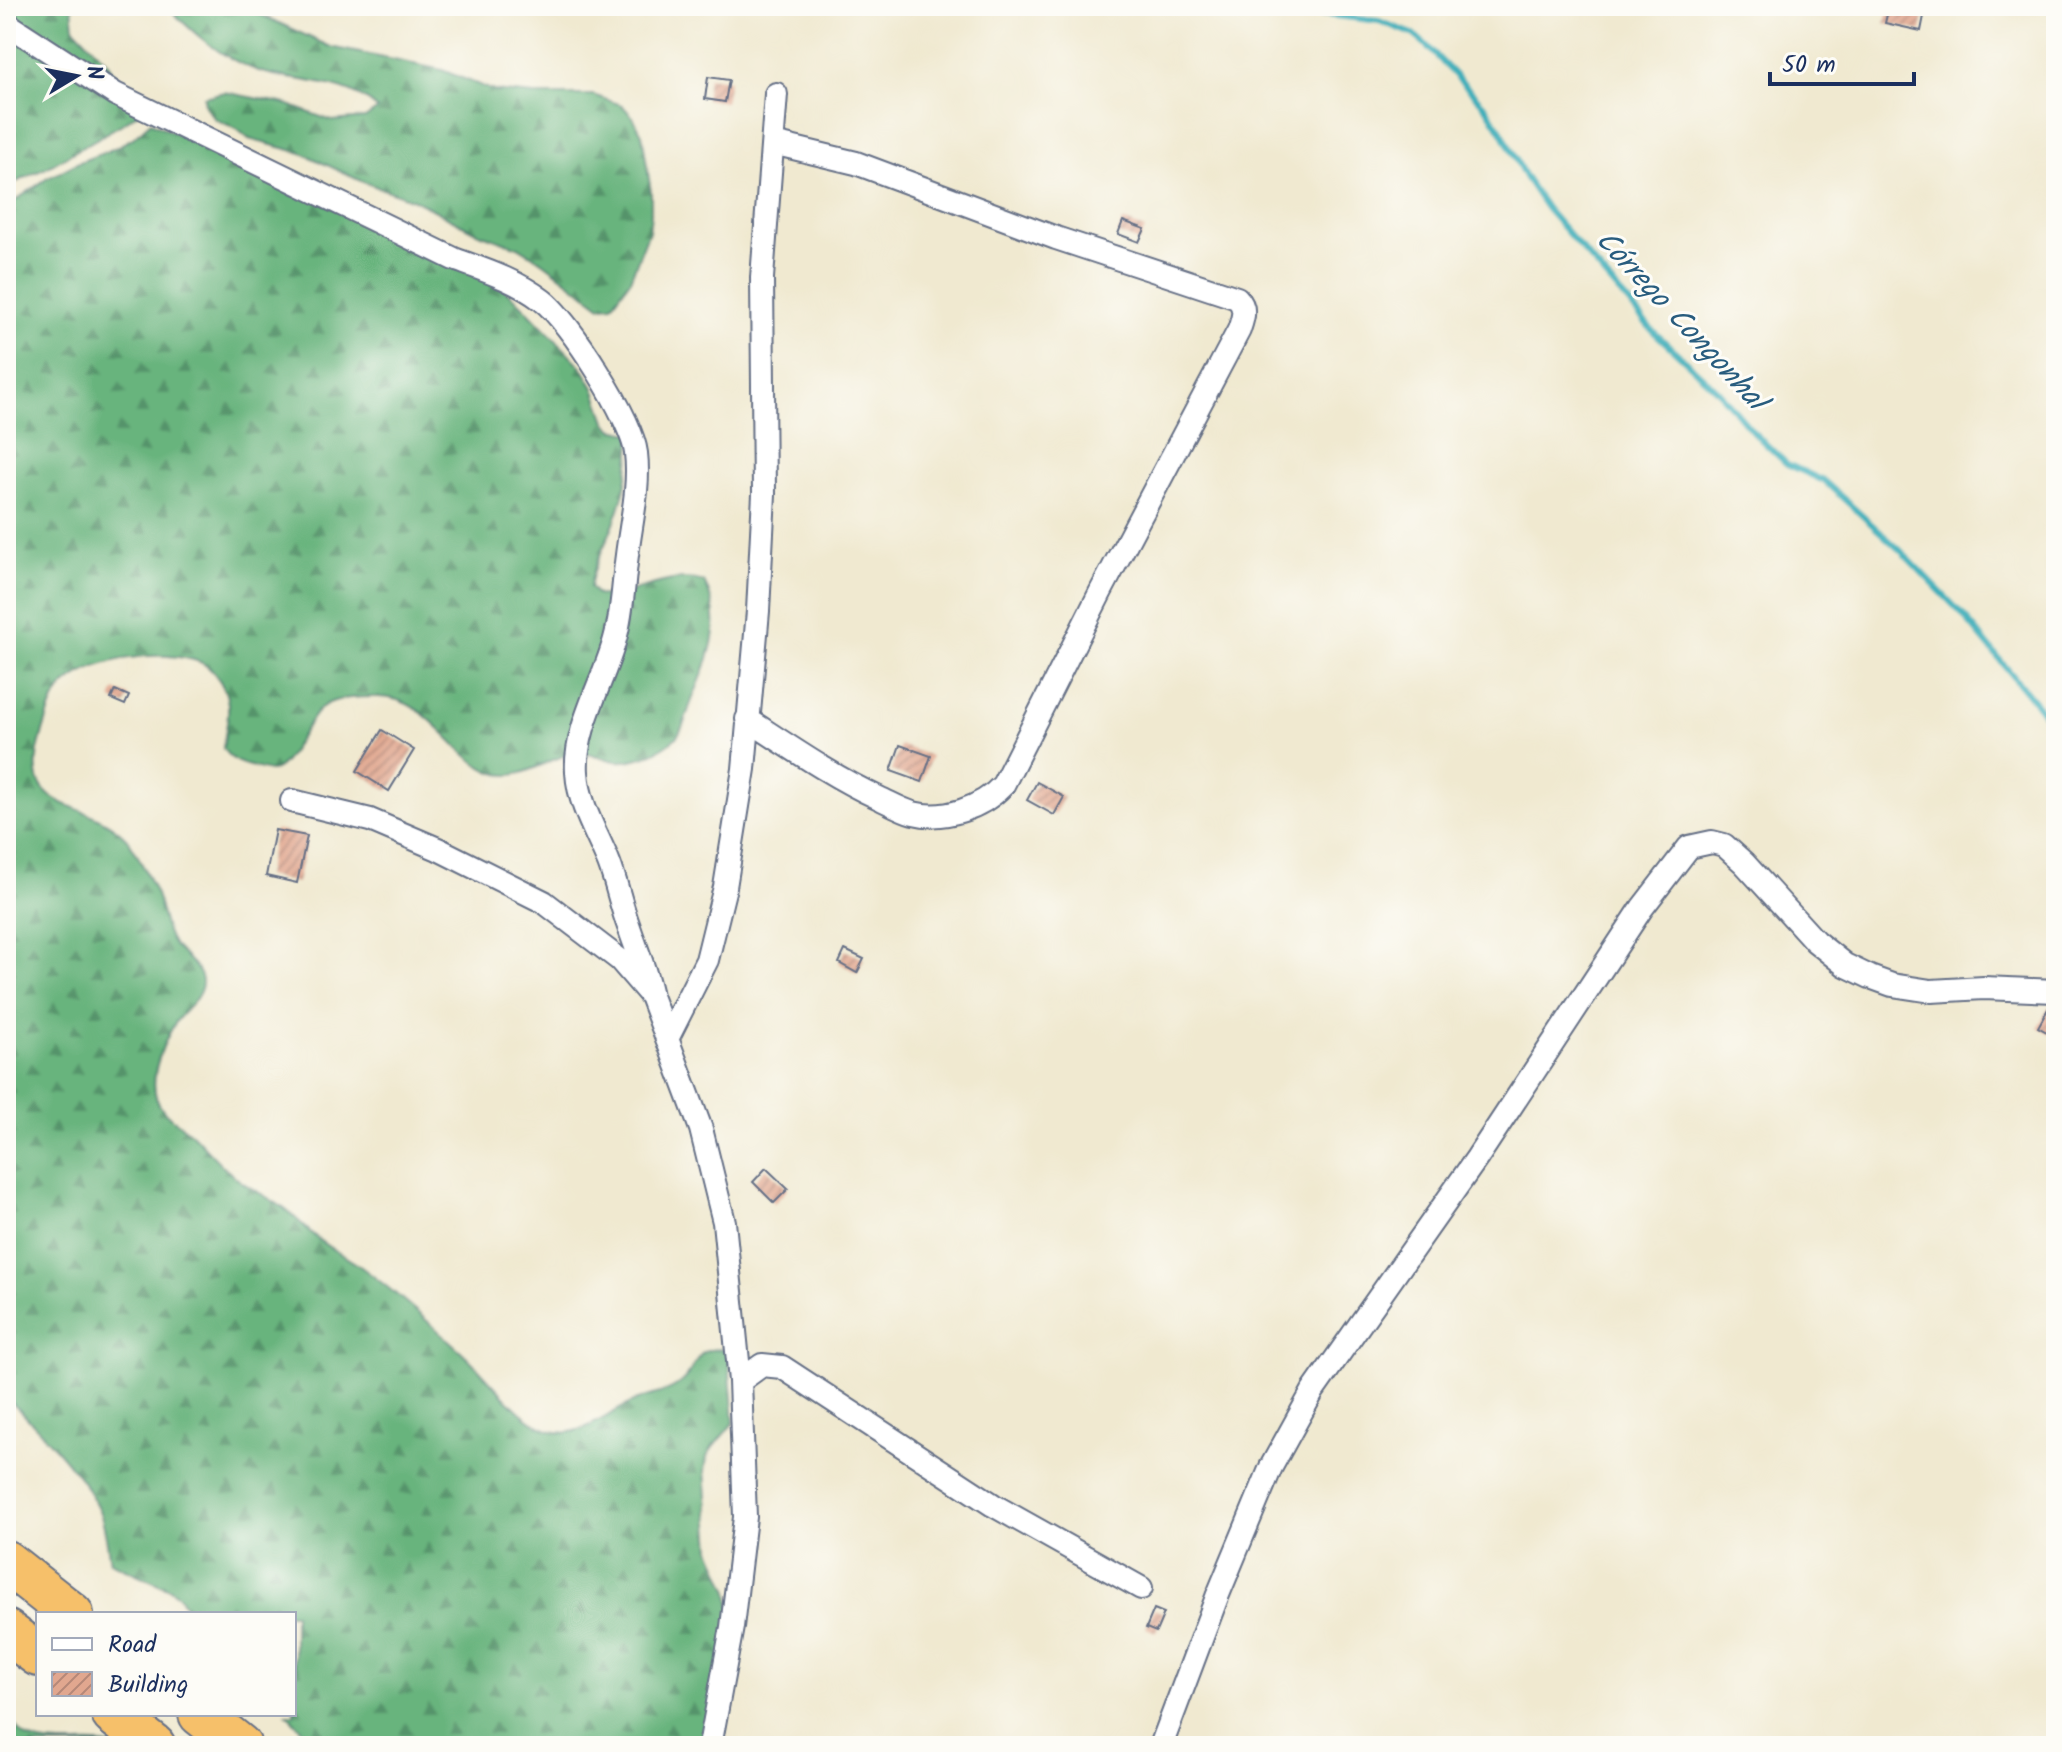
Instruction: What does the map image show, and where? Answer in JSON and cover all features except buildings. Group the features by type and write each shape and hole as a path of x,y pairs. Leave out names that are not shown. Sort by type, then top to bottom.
{"highway":[{"path":"6,1562 69,1612"},
{"path":"6,1631 36,1654"},
{"path":"116,1716 154,1746"},
{"path":"202,1716 240,1746"}],"street":[{"path":"6,23 115,94 454,259 498,275 527,290 557,315 582,347 618,406 633,439 637,477 623,607 610,659 591,705 576,771 581,798 610,866 644,964 651,996 701,1129 724,1222 740,1381 745,1517 732,1627 710,1746"},
{"path":"668,1037 707,960 728,870 744,769 758,611 763,509 762,278 776,94"},
{"path":"747,719 822,767 911,813 943,814 980,805 992,797 1003,785 1244,317 1244,306 1237,298 1056,238 856,163 773,143"},
{"path":"292,801 370,820 438,849 544,902 620,960 651,996"},
{"path":"1161,1746 1217,1597 1271,1467 1313,1391 1477,1158 1642,908 1689,847 1712,842 1724,845 1815,941 1845,965 1870,977 1892,985 1931,991 1984,988 2056,991"},
{"path":"740,1381 762,1365 782,1367 1025,1525 1141,1588"}],"green space":[{"path":"6,6 72,6 74,28 107,62 119,82 142,101 139,112 127,121 48,167 6,187"},
{"path":"167,6 242,6 331,47 442,70 494,91 593,95 622,105 642,134 651,192 649,231 630,280 612,305 601,306 518,247 474,231 417,201 363,182 302,153 249,139 237,129 215,119 205,106 204,97 224,92 286,104 332,121 365,118 378,109 351,92 243,65 208,43"},
{"path":"151,122 252,170 282,186 291,195 304,194 505,290 581,366 612,429 631,433 623,496 590,587 597,595 611,595 677,579 691,579 704,582 711,598 714,613 712,643 682,729 667,745 638,758 615,761 577,753 514,775 495,773 480,766 411,706 394,699 362,697 341,699 322,707 284,763 277,769 267,771 237,761 223,749 228,719 227,696 220,681 207,666 185,658 148,656 110,662 77,676 65,685 50,708 37,761 39,780 47,793 59,802 110,825 130,843 155,892 170,938 199,972 201,989 175,1023 165,1043 157,1066 155,1090 157,1101 166,1114 192,1134 235,1177 282,1207 319,1240 388,1287 464,1354 520,1412 550,1431 576,1431 636,1400 666,1391 684,1379 701,1354 716,1349 728,1350 734,1422 713,1447 705,1470 711,1549 729,1591 738,1673 719,1709 711,1746 318,1746 289,1716 296,1716 296,1612 188,1612 179,1595 170,1589 110,1562 104,1525 93,1499 59,1452 6,1397 6,205 46,179 133,138"},
{"path":"6,1714 22,1734 32,1739 55,1744 115,1746 6,1746"}],"waterway":[{"name":"Córrego Congonhal","path":"1249,6 1379,21 1413,34 1425,44 1486,107 1546,208 1653,331 1719,392 1753,432 1787,464 1824,481 1900,550 1963,615 2056,732"}]}
